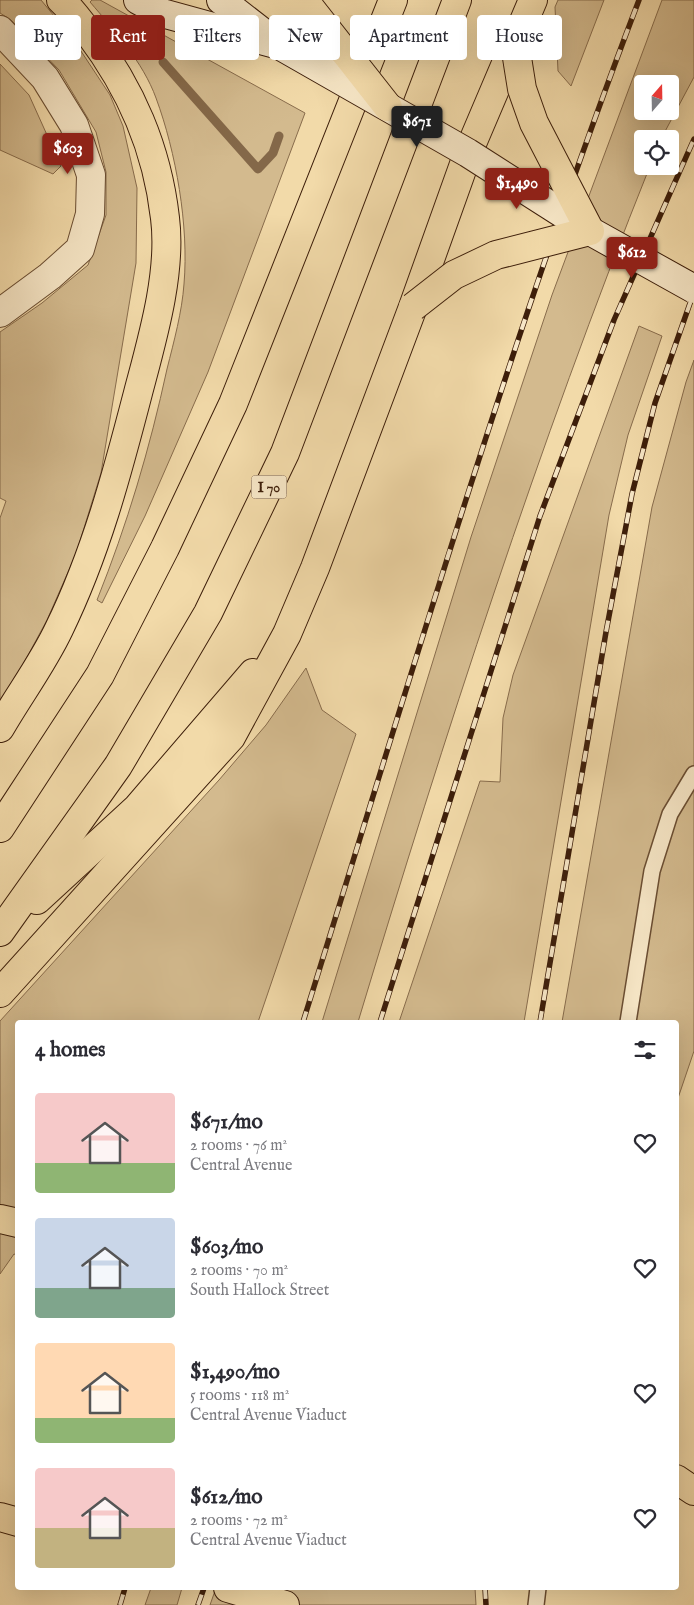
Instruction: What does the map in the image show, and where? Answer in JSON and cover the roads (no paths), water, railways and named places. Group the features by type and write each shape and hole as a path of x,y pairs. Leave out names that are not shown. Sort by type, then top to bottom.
{"highway":[{"path":"0,728 58,631 89,564 110,501 148,357 164,282 166,219 153,154 129,93 101,49 61,0"},
{"name":"I 70","path":"0,933 118,766 208,613 285,453 456,0"},
{"path":"527,15 533,0"},
{"path":"0,828 100,675 165,548 233,404 392,1"},
{"path":"306,4 388,107"},
{"path":"0,993 231,737 287,634 413,307 468,153 508,60"},
{"path":"413,307 454,275 496,254 590,231 534,123 522,89 517,60"},
{"path":"0,933 137,808 287,634"},
{"path":"0,1219 15,1222"},
{"path":"679,1481 694,1491"},
{"path":"0,1517 15,1521"},
{"path":"235,1590 285,1605"}],"main road":[{"path":"138,0 162,13 269,42"},
{"path":"222,0 269,37"},
{"path":"0,30 45,78 65,109 74,124 91,175 90,214 80,249 50,276 0,313"},
{"path":"305,60 468,153 590,231 694,289"}],"lane":[{"path":"628,1020 652,871 670,814 694,774"},
{"path":"536,1605 538,1590"}],"waterway":[{"path":"163,62 258,169 273,153 279,136"}],"railway":[{"path":"304,1020 463,508 505,380 592,126 639,0"},
{"path":"381,1020 540,516 614,320 694,139"},
{"path":"540,1020 606,632 632,494 655,403 694,292"},
{"path":"120,1605 124,1590"},
{"path":"198,1605 203,1590"},
{"path":"485,1590 486,1605"}]}
